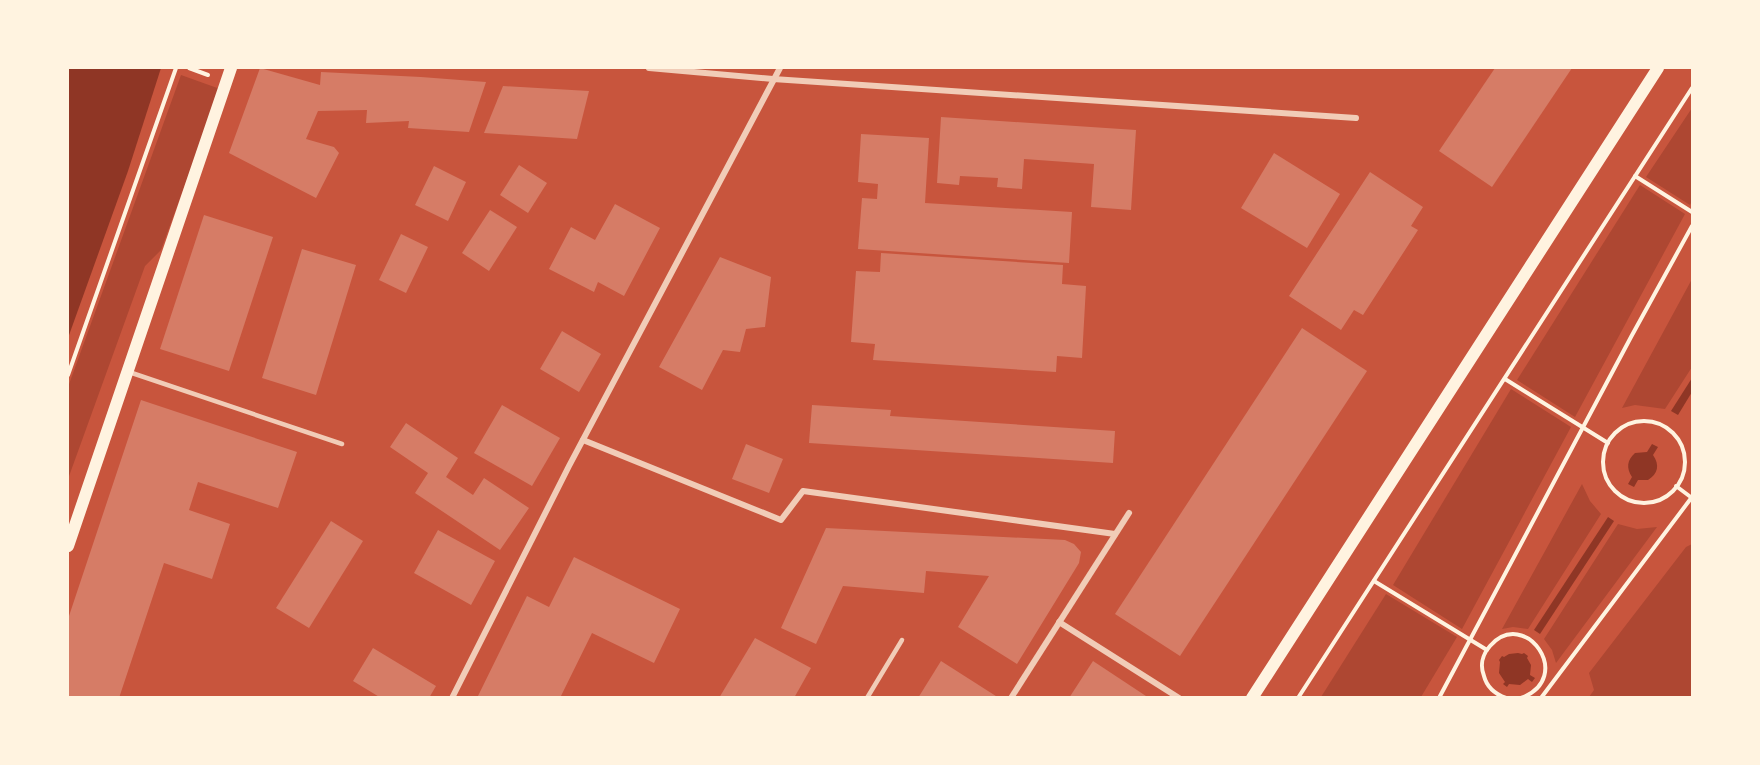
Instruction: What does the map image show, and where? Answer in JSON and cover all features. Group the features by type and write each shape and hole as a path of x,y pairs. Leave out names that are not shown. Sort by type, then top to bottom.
{"main road":[{"path":"68,546 231,68"},
{"path":"1252,698 1658,68"}],"street":[{"path":"649,68 773,80 1356,118"},
{"path":"452,698 583,440 780,68"},
{"path":"583,440 781,520 803,491 1115,534"},
{"path":"1011,698 1129,513"},
{"path":"1059,622 1179,698"}],"lane":[{"path":"127,371 342,444"},
{"path":"867,698 902,640"}],"path":[{"path":"68,375 176,68"},
{"path":"189,68 214,76"},
{"path":"1299,698 1692,88"},
{"path":"1635,176 1692,212"},
{"path":"1439,698 1630,337 1692,226"},
{"path":"1505,379 1582,429 1608,443"},
{"path":"1642,421 1655,422 1667,428 1677,438 1683,451 1685,465 1681,478 1662,499 1648,503 1634,502 1622,497 1612,489 1606,477 1603,465 1604,451 1608,443 1618,430 1630,424 1642,421"},
{"path":"1541,698 1692,498 1676,486"},
{"path":"1374,580 1487,650"},
{"path":"1506,698 1490,688 1484,679 1482,669 1487,650 1502,637 1512,635 1532,640 1544,657 1545,668 1540,684 1529,695 1521,698"},
{"path":"1540,684 1548,689"}],"shaded area":[{"path":"68,68 161,68 128,171 68,338"},
{"path":"181,75 220,89 161,250 145,266 68,479 68,387"},
{"path":"1692,108 1692,201 1690,205 1646,177"},
{"path":"1640,185 1685,214 1575,417 1517,380"},
{"path":"1692,279 1692,367 1665,409 1635,405 1622,408"},
{"path":"1692,378 1692,392 1678,415 1671,411"},
{"path":"1511,389 1571,427 1462,629 1393,585"},
{"path":"1652,444 1658,447 1653,455 1657,462 1656,472 1648,480 1638,480 1634,487 1628,484 1632,477 1628,467 1630,458 1635,453 1647,452"},
{"path":"1582,484 1590,501 1601,514 1528,629 1513,627 1502,629"},
{"path":"1608,517 1614,521 1540,634 1534,630"},
{"path":"1618,524 1637,529 1657,527 1556,663 1552,650 1544,639"},
{"path":"1692,544 1692,697 1589,697 1594,690 1589,673 1686,547"},
{"path":"1386,594 1457,637 1421,697 1321,697"},
{"path":"1518,653 1528,656 1531,665 1530,675 1535,678 1532,682 1528,679 1520,685 1509,684 1507,687 1503,684 1505,682 1499,673 1499,660 1502,656"}],"building":[{"path":"260,68 320,85 321,72 486,82 469,132 408,128 409,121 366,123 367,110 318,111 306,139 334,147 339,153 316,198 229,153"},
{"path":"1495,68 1572,68 1492,187 1439,151"},
{"path":"503,86 589,91 577,139 484,133"},
{"path":"941,117 1136,130 1131,210 1091,207 1094,164 1024,159 1022,189 997,187 998,178 960,176 959,185 937,183"},
{"path":"861,134 929,138 925,203 1072,212 1069,263 858,249 862,198 877,199 878,184 858,182"},
{"path":"1274,153 1340,194 1307,248 1241,208"},
{"path":"519,165 547,183 528,213 500,195"},
{"path":"434,166 466,182 448,221 415,205"},
{"path":"1370,172 1423,207 1411,226 1418,230 1363,315 1354,310 1341,330 1289,296"},
{"path":"615,204 660,228 624,296 598,282 594,292 549,269 571,227 595,240"},
{"path":"490,210 517,227 489,271 462,253"},
{"path":"204,215 273,237 229,371 160,349"},
{"path":"401,234 428,247 406,293 379,280"},
{"path":"302,249 356,265 316,395 262,378"},
{"path":"881,253 1063,265 1062,284 1086,286 1082,358 1057,356 1056,372 873,360 875,344 851,342 856,271 880,272"},
{"path":"720,257 771,277 765,327 746,329 740,352 723,350 702,390 659,367"},
{"path":"1302,328 1367,371 1180,656 1115,614"},
{"path":"562,331 601,354 579,392 540,369"},
{"path":"141,400 297,452 278,508 198,482 189,510 230,524 212,579 164,563 119,698 68,698 68,619"},
{"path":"502,405 560,438 532,486 474,453"},
{"path":"812,405 891,410 890,416 1115,431 1113,463 809,443"},
{"path":"406,423 458,458 446,477 473,495 484,478 529,508 500,550 415,493 428,473 390,447"},
{"path":"746,444 783,459 769,493 732,479"},
{"path":"331,521 363,541 309,628 276,608"},
{"path":"826,528 1065,540 1074,544 1081,552 1079,563 1017,664 958,627 989,576 926,571 924,593 843,586 816,644 781,628"},
{"path":"438,530 495,561 471,605 414,573"},
{"path":"574,557 680,609 654,663 592,633 560,698 477,698 527,596 549,607"},
{"path":"755,638 811,668 794,698 719,698"},
{"path":"373,648 436,686 429,698 381,698 353,681"},
{"path":"941,661 999,698 918,698"},
{"path":"1093,661 1149,698 1069,698"}]}
